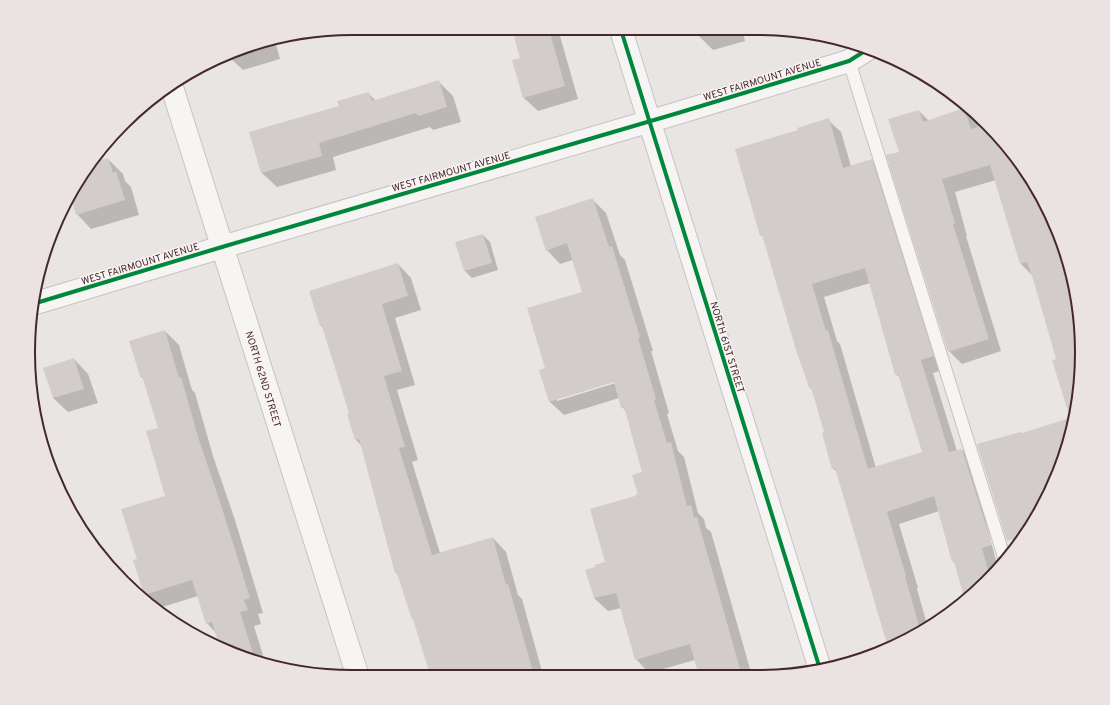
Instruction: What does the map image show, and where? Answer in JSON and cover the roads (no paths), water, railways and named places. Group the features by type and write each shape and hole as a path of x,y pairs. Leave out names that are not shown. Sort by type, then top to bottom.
{"street":[{"name":"NORTH 61ST STREET","path":"623,35 818,664"},
{"name":"WEST FAIRMOUNT AVENUE","path":"39,302 222,246 849,61 862,53"},
{"name":"NORTH 62ND STREET","path":"173,91 356,670"}],"lane":[{"path":"849,61 1003,553"}]}
